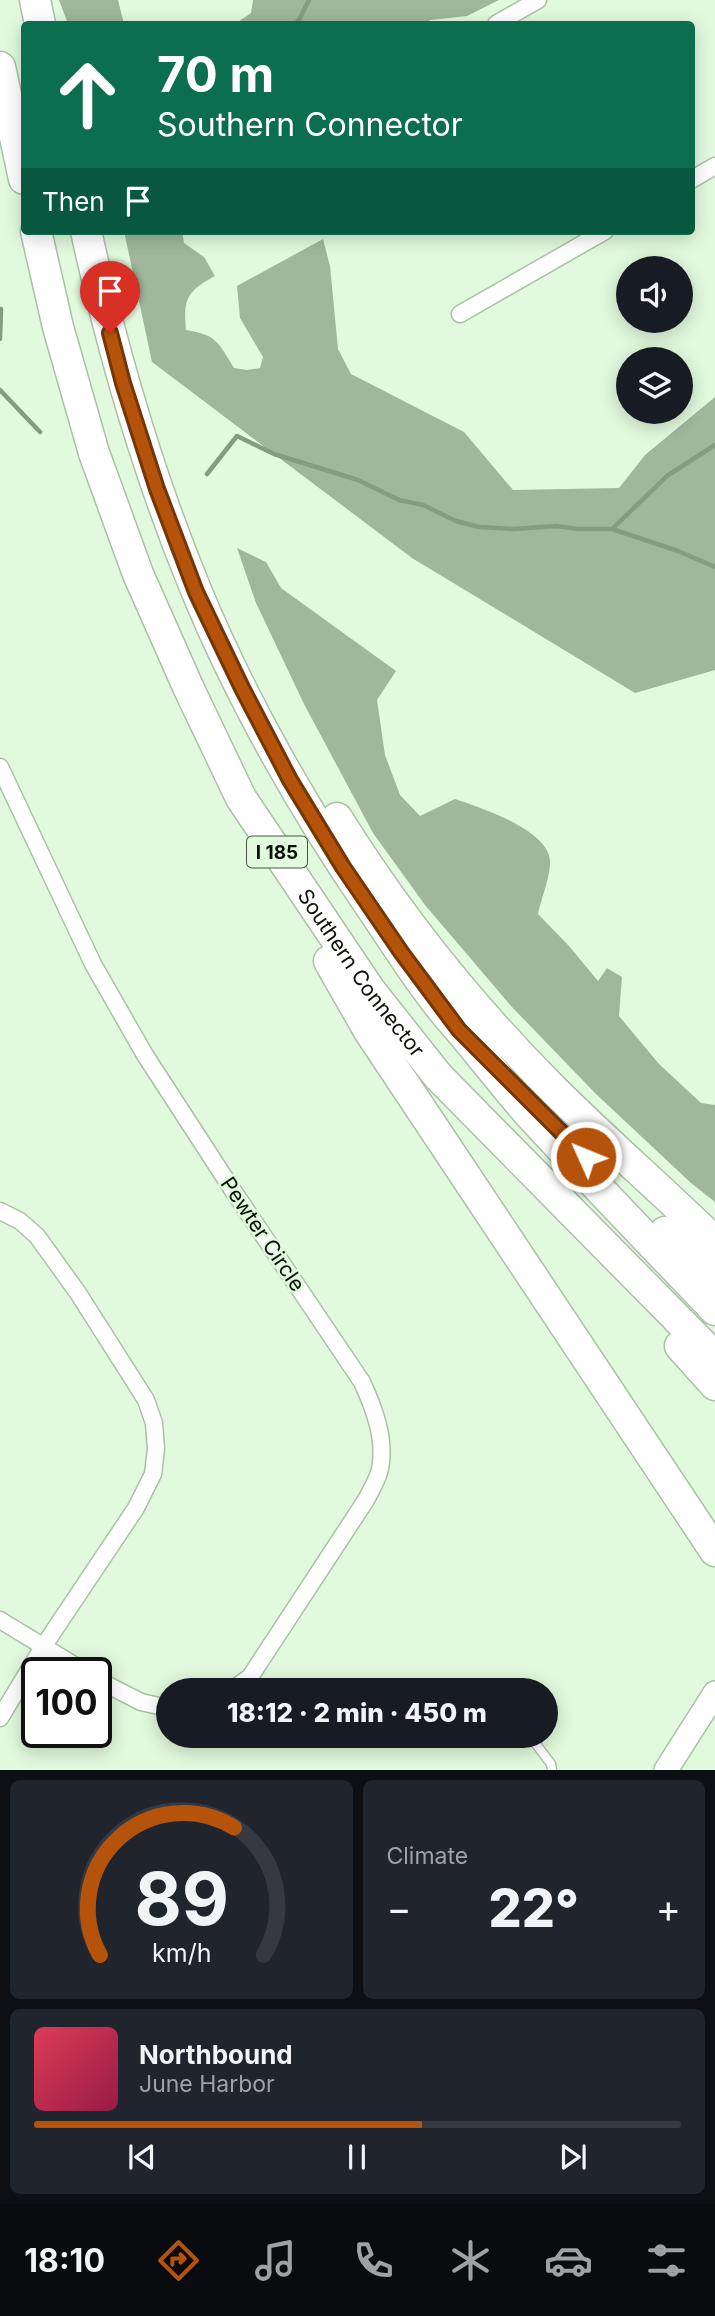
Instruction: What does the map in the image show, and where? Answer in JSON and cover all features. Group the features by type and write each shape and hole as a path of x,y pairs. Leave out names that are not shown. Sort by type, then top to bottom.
{"highway":[{"path":"35,0 39,21"},
{"path":"0,67 21,165"},
{"name":"Southern Connector","path":"37,235 58,327 94,453 138,574 241,798 370,990 438,1076 715,1357"},
{"name":"Southern Connector","path":"87,235 123,383 157,489 196,592 290,780 343,867 459,1030 528,1112 715,1310"},
{"path":"97,284 157,455 205,573 260,687 347,834 388,895 464,993 566,1102 715,1242"},
{"path":"241,798 274,868 369,1031 715,1551"},
{"path":"476,1049 503,1072 567,1139 643,1212 715,1276"},
{"path":"686,1213 715,1235"},
{"path":"602,1243 681,1348 715,1385"}],"street":[{"path":"501,21 538,0"},
{"path":"695,178 715,166"},
{"path":"460,314 598,235"},
{"name":"Pewter Circle","path":"0,767 93,964 145,1055 362,1382 373,1405 381,1441 380,1469 366,1500 247,1678"},
{"path":"0,1212 20,1221 37,1236 78,1293 146,1400 154,1423 156,1449 153,1474 136,1508 43,1647 0,1718"},
{"path":"0,1620 60,1657"},
{"path":"112,1687 141,1702 156,1705"},
{"path":"666,1768 715,1693"}],"lane":[{"path":"539,1748 551,1764 552,1770"}],"green space":[{"path":"59,0 118,0 123,21 67,21"},
{"path":"253,0 499,0 467,16 428,21 239,21 251,13"},
{"path":"125,235 183,235 184,243 204,257 215,276 198,286 189,297 185,311 186,330 211,337 234,368 247,370 260,368 263,357 240,318 237,286 323,239 330,266 338,349 351,374 464,432 513,490 619,488 645,455 682,424 693,424 693,415 715,397 715,670 635,693 412,558 152,362"},
{"path":"237,548 266,562 281,588 396,671 377,700 385,755 400,795 420,816 455,799 511,821 538,839 547,850 550,866 538,914 598,981 607,968 622,977 619,1016 659,1064 701,1103 715,1105 715,1202 596,1094 511,1006 425,905 373,833 304,704 256,603"}],"waterway":[{"path":"298,21 309,0"},
{"path":"0,339 1,309"},
{"path":"0,390 40,432"},
{"path":"207,474 237,436 274,454 358,480 399,500 423,505 456,521 479,527 514,529 556,526 612,529 678,551 715,567"},
{"path":"612,529 667,476 715,445"}],"route":[{"path":"110,333 157,489 196,592 290,780 343,867 459,1030 586,1157"}]}
